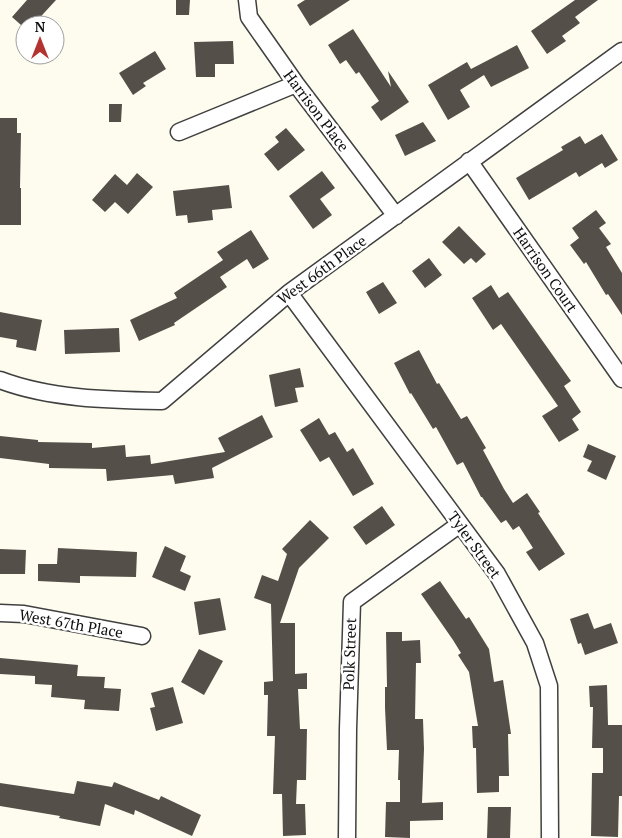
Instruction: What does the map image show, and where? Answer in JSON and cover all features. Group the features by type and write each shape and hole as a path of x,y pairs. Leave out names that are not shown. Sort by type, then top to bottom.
{"street":[{"name":"Harrison Place","path":"247,0 249,16 296,84 396,216"},
{"name":"West 66th Place","path":"0,380 18,386 95,399 162,402 289,293 396,216 468,161 622,51"},
{"path":"179,132 296,84"},
{"name":"Harrison Court","path":"468,161 622,379"},
{"name":"Tyler Street","path":"289,293 496,574 535,643 549,686 550,838"},
{"name":"Polk Street","path":"347,838 352,602 460,524"},
{"name":"West 67th Place","path":"0,613 24,614 142,636"}],"building":[{"path":"27,0 56,0 42,15 15,15 15,20 12,17"},
{"path":"176,0 190,0 189,15 176,15"},
{"path":"305,0 350,0 310,26 297,5"},
{"path":"575,0 598,0 575,17 580,23 562,36 566,41 547,54 531,31"},
{"path":"353,29 391,87 388,71 409,102 381,121 371,107 379,101 359,72 356,74 346,60 340,64 328,45"},
{"path":"233,41 234,64 215,64 215,77 196,77 194,42"},
{"path":"517,45 529,68 491,87 484,75 460,90 470,107 448,120 428,85 467,62 471,69"},
{"path":"155,51 166,69 143,83 146,86 133,95 119,73"},
{"path":"109,104 122,104 121,122 109,122"},
{"path":"0,118 17,118 17,133 21,133 21,225 0,225"},
{"path":"423,122 436,141 405,156 395,135"},
{"path":"286,128 305,150 278,171 264,154 279,142 275,137"},
{"path":"602,134 618,160 605,168 602,163 579,177 576,172 529,200 516,178 563,150 561,147 580,136 585,144"},
{"path":"322,171 335,188 320,199 332,215 313,229 289,196"},
{"path":"137,173 153,187 128,214 115,202 105,212 92,200 115,174 127,185"},
{"path":"229,185 232,208 212,210 213,220 188,223 187,215 176,216 173,191"},
{"path":"596,210 606,223 599,228 611,244 606,247 622,273 622,315 608,294 606,295 586,262 584,264 570,245 579,238 572,228"},
{"path":"459,226 486,254 476,263 471,258 464,264 442,242"},
{"path":"251,230 269,259 253,269 247,259 220,277 227,287 174,323 175,325 139,341 130,320 177,298 174,293 223,260 217,252"},
{"path":"429,258 442,275 425,288 412,271"},
{"path":"383,282 397,303 379,314 366,292"},
{"path":"491,285 499,298 508,292 571,381 564,386 581,412 572,419 579,430 559,442 542,416 558,406 501,324 493,330 472,298"},
{"path":"0,312 42,320 36,351 16,347 17,340 0,337"},
{"path":"119,328 120,352 65,354 64,330"},
{"path":"419,350 437,384 439,383 461,419 467,416 486,448 483,450 513,503 527,493 565,554 539,571 526,552 533,548 519,526 513,530 506,520 501,523 481,497 463,462 457,465 436,427 433,429 410,394 394,363"},
{"path":"300,368 304,387 295,388 298,402 275,407 269,375"},
{"path":"262,415 273,437 212,468 214,478 175,484 173,475 107,481 106,469 49,468 49,464 0,458 0,436 38,440 38,442 92,443 92,448 125,445 126,457 150,455 151,464 225,452 218,438"},
{"path":"319,418 329,435 335,432 347,452 353,448 374,484 353,496 329,457 320,462 300,430"},
{"path":"588,444 616,456 606,480 587,471 592,461 583,457"},
{"path":"382,506 395,525 366,545 353,527"},
{"path":"310,520 329,538 299,568 280,623 295,623 295,674 307,673 307,689 298,689 300,729 307,729 306,780 297,780 296,804 305,804 306,835 283,836 282,794 273,794 275,736 267,736 268,695 264,695 264,682 273,681 271,604 254,598 262,575 278,581 287,554 282,549"},
{"path":"165,546 186,556 180,571 191,576 185,591 152,577"},
{"path":"58,548 137,552 136,577 80,576 80,583 38,581 38,564 57,564"},
{"path":"0,549 26,550 25,574 0,574"},
{"path":"440,581 466,619 469,617 489,649 494,682 503,680 511,734 508,734 509,776 499,776 499,792 477,793 476,748 473,748 472,726 478,726 469,672 458,655 461,653 453,640 421,594"},
{"path":"220,598 226,630 199,635 194,602"},
{"path":"588,613 594,629 611,623 618,643 585,655 581,643 578,644 570,619"},
{"path":"386,632 402,632 402,641 420,640 421,663 416,663 415,719 423,719 422,803 443,802 443,820 410,821 410,838 385,837 386,802 400,802 400,780 398,780 399,750 387,750 385,708 385,687 387,687"},
{"path":"199,649 223,661 204,695 181,682"},
{"path":"0,658 78,665 77,676 105,677 104,688 121,689 119,711 84,709 85,700 51,697 52,685 35,684 35,676 0,674"},
{"path":"607,685 608,725 622,725 622,796 619,796 618,837 591,836 592,773 603,773 603,748 592,748 593,707 590,707 589,686"},
{"path":"173,687 183,723 156,731 150,708 155,707 151,693"},
{"path":"77,781 112,787 114,782 159,800 161,796 201,815 192,836 135,810 134,815 105,804 100,826 59,818 60,816 0,806 0,783 74,794"},
{"path":"488,807 511,807 510,838 487,838"}]}
